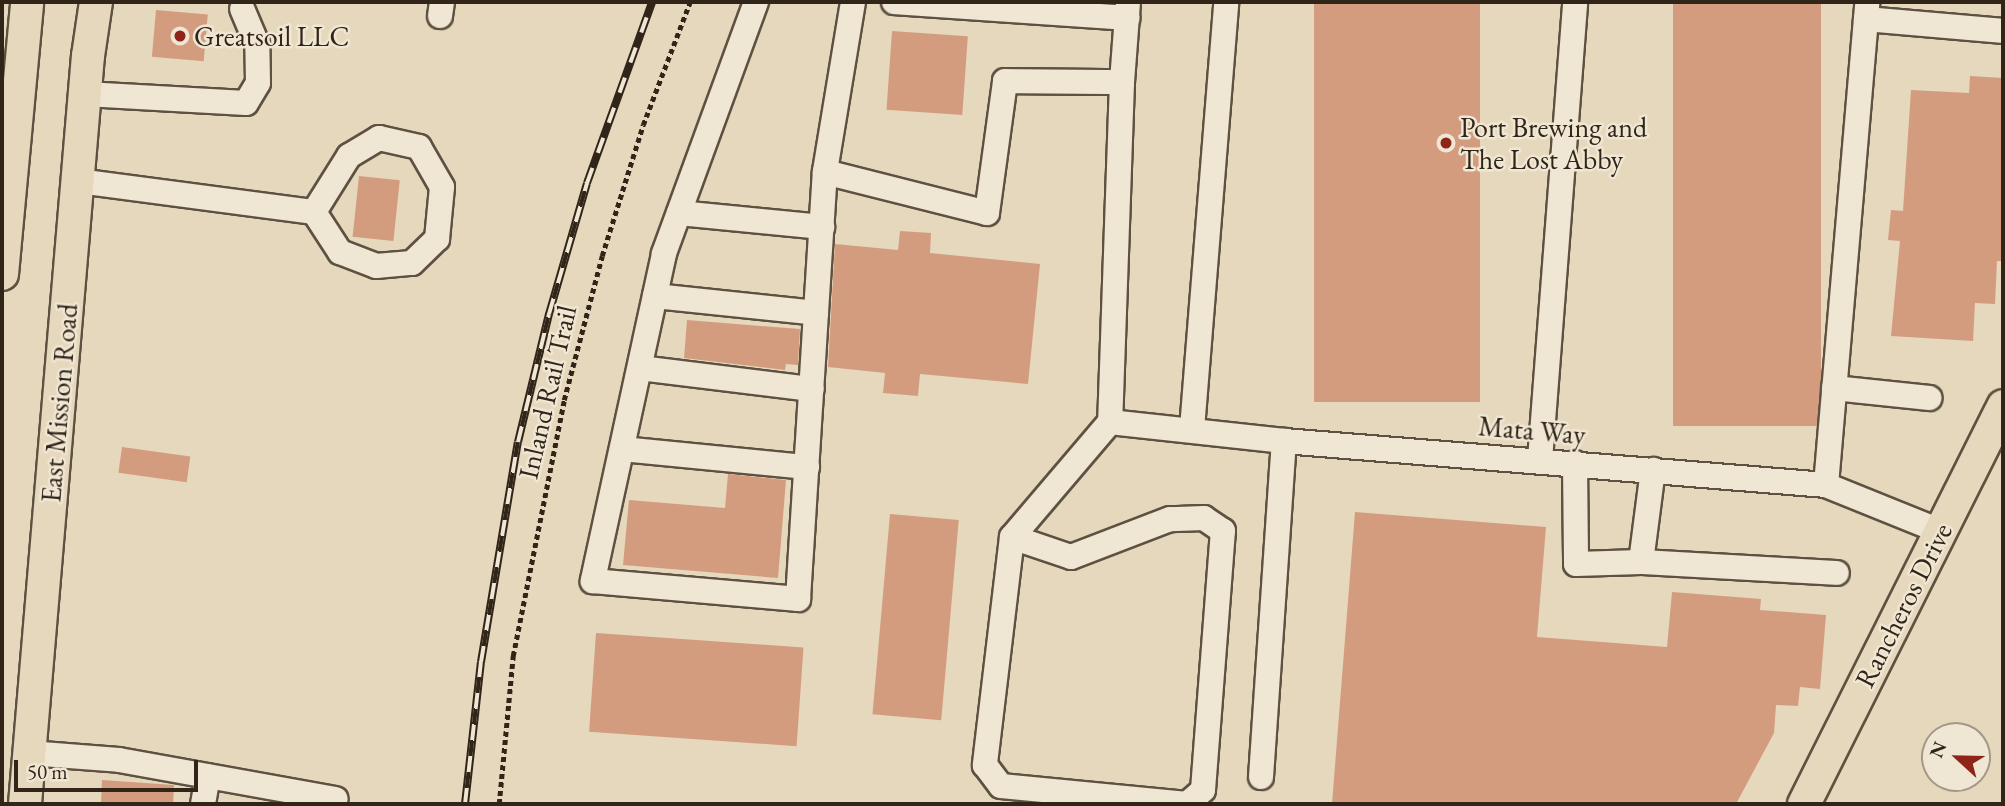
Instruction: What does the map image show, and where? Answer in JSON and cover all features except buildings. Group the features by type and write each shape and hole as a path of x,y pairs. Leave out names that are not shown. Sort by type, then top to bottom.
{"main road":[{"path":"2,274 27,2"},
{"name":"East Mission Road","path":"24,804 85,94 96,2"},
{"name":"Rancheros Drive","path":"1804,804 2003,406"}],"street":[{"path":"756,2 664,254 593,580 798,599 825,172 853,2"},
{"path":"894,2 1127,10 1110,422 1012,537 985,765 1001,786 1187,804 1203,790 1223,531 1204,518 1170,519 1071,558 1012,537"},
{"path":"1192,429 1226,2"},
{"path":"1540,460 1575,2"},
{"path":"85,94 246,103 258,83 257,44 242,9"},
{"path":"1826,485 1866,10 2003,31"},
{"path":"825,172 986,214 1005,81 1122,82"},
{"path":"78,181 314,212 340,252 376,266 412,263 437,239 442,187 419,146 379,138 349,156 314,212"},
{"path":"679,213 822,227"},
{"path":"655,296 816,313"},
{"path":"640,368 812,389"},
{"path":"1834,388 1929,398"},
{"name":"Mata Way","path":"1110,422 1192,429 1284,442 1540,460 1826,485 1940,531"},
{"path":"1261,777 1284,442"},
{"path":"622,449 807,467"},
{"path":"1575,463 1576,564 1641,562 1837,573"},
{"path":"1641,562 1653,470"},
{"path":"29,753 119,760 336,799"},
{"path":"203,804 208,776"}],"path":[{"name":"Inland Rail Trail","path":"499,804 513,656 564,400 601,256 643,125 690,2"}],"railway":[{"path":"465,804 481,662 518,442 549,314 587,183 652,2"}],"place":[{"name":"Greatsoil LLC","path":"180,36"},
{"name":"Port Brewing and The Lost Abby","path":"1446,143"}]}
